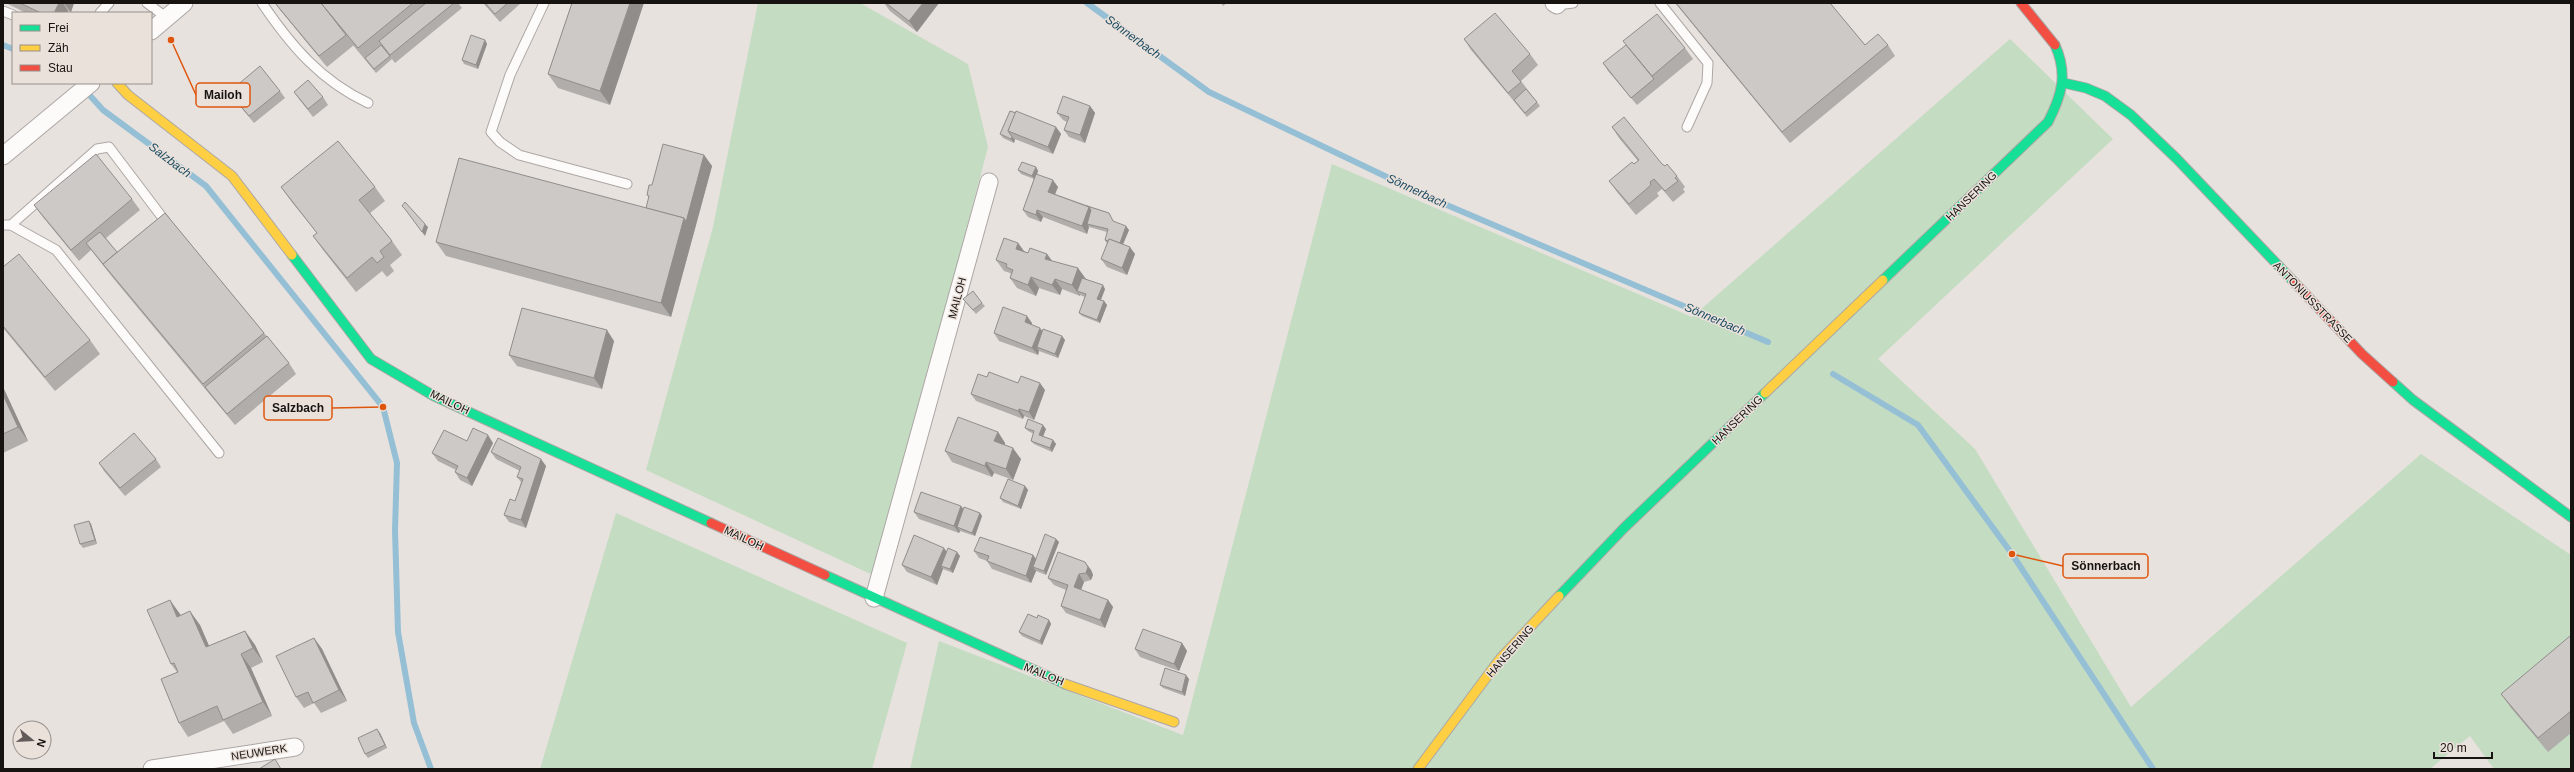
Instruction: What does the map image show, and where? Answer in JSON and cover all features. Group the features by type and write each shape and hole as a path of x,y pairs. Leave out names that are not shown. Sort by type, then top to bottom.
{"street":[{"path":"152,30 184,3"},
{"name":"HANSERING","path":"1418,769 1500,660 1562,592 1624,528 2048,122 2062,96 2064,68 2057,46 2021,3"},
{"name":"ANTONIUSSTRASSE","path":"2064,82 2086,88 2105,96 2131,115 2177,159 2362,354 2412,400 2571,517"},
{"path":"3,156 90,84"},
{"name":"MAILOH","path":"118,84 128,95 232,176 371,359 434,396 1049,678 1174,722"},
{"name":"MAILOH","path":"874,598 989,182"},
{"name":"NEUWERK","path":"152,769 295,747"}],"lane":[{"path":"101,12 109,3"},
{"path":"147,3 166,18"},
{"path":"262,3 309,64 337,87 368,103"},
{"path":"544,3 510,75 491,132 500,142 519,155 627,184"},
{"path":"1660,3 1708,64 1707,83 1687,127"},
{"path":"165,221 109,147 97,149 7,225 56,250 219,453"}],"green space":[{"path":"758,3 860,3 968,64 988,147 875,576 646,470 713,227"},
{"path":"2010,39 2113,139 1878,359 1975,449 2131,707 2421,454 2571,555 2571,769 2494,769 2470,736 2430,769 910,769 939,641 1183,735 1332,164 1692,317"},
{"path":"616,513 907,643 872,769 540,769"}],"building":[{"path":"20,3 59,3 54,12 39,12"},
{"path":"275,3 321,3 346,35 319,56"},
{"path":"321,3 413,3 358,48"},
{"path":"426,3 454,3 390,55 379,41"},
{"path":"485,3 508,3 495,14"},
{"path":"572,3 630,3 600,91 548,74"},
{"path":"886,3 923,3 909,21"},
{"path":"1676,3 1830,3 1865,45 1878,34 1888,45 1782,132"},
{"path":"1495,13 1530,54 1512,71 1521,82 1508,93 1464,39"},
{"path":"1657,14 1685,48 1652,76 1623,41"},
{"path":"471,35 485,40 476,65 462,60"},
{"path":"381,45 390,56 374,69 365,58"},
{"path":"1626,45 1654,79 1631,98 1603,63"},
{"path":"260,66 280,91 249,116 229,92"},
{"path":"308,80 323,97 308,109 294,92"},
{"path":"1526,89 1537,102 1525,113 1514,100"},
{"path":"1063,96 1090,106 1080,135 1064,130 1069,117 1057,113"},
{"path":"1010,111 1016,113 1008,131 1012,137 1011,139 1000,134"},
{"path":"1016,111 1056,127 1048,147 1008,131"},
{"path":"1624,117 1662,164 1665,166 1667,164 1677,176 1675,178 1678,181 1665,191 1654,179 1650,182 1651,185 1629,204 1609,181 1632,162 1634,164 1639,160 1612,127"},
{"path":"338,141 375,187 359,200 392,241 380,251 384,257 377,263 372,257 347,278 313,236 317,233 281,187"},
{"path":"663,144 704,155 686,222 684,218 646,208 649,196 647,195 649,185 652,185"},
{"path":"96,154 132,199 71,250 34,205"},
{"path":"459,158 684,218 661,303 436,242"},
{"path":"1022,162 1036,167 1032,176 1018,170"},
{"path":"1036,174 1053,180 1048,192 1089,207 1082,226 1037,210 1036,215 1023,210"},
{"path":"405,202 425,224 422,232 402,206"},
{"path":"1087,206 1109,213 1113,221 1126,226 1120,243 1109,239 1108,241 1105,240 1108,229 1087,224 1091,210"},
{"path":"165,213 264,333 203,384 103,264"},
{"path":"100,232 117,252 103,264 86,243"},
{"path":"1004,238 1018,243 1016,249 1028,253 1030,248 1047,254 1045,259 1078,268 1072,285 1055,279 1052,285 1031,277 1028,285 1010,278 1013,270 1006,267 1007,264 996,260"},
{"path":"1109,239 1130,247 1122,268 1101,259"},
{"path":"19,254 90,340 45,377 3,326 3,267"},
{"path":"1082,278 1103,285 1097,299 1104,301 1097,320 1079,313 1086,294 1077,291"},
{"path":"973,291 982,303 973,310 963,299"},
{"path":"1003,307 1027,316 1025,322 1040,328 1032,348 994,333"},
{"path":"522,308 607,330 594,378 509,355"},
{"path":"1043,329 1062,336 1055,354 1037,347"},
{"path":"267,336 289,363 227,414 205,387"},
{"path":"989,372 1018,383 1021,376 1040,383 1029,412 1019,409 1018,411 971,394 978,374 987,377"},
{"path":"3,395 18,427 3,434"},
{"path":"958,417 998,432 994,441 1013,448 1006,469 986,462 985,466 945,451"},
{"path":"1028,419 1043,425 1039,435 1053,440 1050,448 1031,441 1034,431 1025,428"},
{"path":"473,428 488,435 467,478 455,472 458,466 432,453 444,430 467,441"},
{"path":"134,433 156,459 120,488 99,463"},
{"path":"498,438 541,459 521,520 504,515 510,499 515,501 523,479 517,477 521,467 491,452"},
{"path":"1008,479 1025,486 1018,506 1000,498"},
{"path":"921,492 961,506 954,526 914,512"},
{"path":"964,507 980,513 972,533 957,527"},
{"path":"89,521 95,540 80,544 74,525"},
{"path":"1045,534 1056,539 1044,571 1033,567"},
{"path":"914,535 944,548 931,577 902,565"},
{"path":"980,537 1033,555 1026,576 987,561 989,556 974,551"},
{"path":"948,548 957,552 950,569 941,566"},
{"path":"1058,552 1085,562 1088,567 1086,573 1079,574 1074,587 1108,600 1100,620 1061,606 1068,585 1048,578"},
{"path":"170,600 177,617 190,611 206,647 245,631 253,648 241,654 263,702 223,720 217,706 179,723 161,679 178,672 174,663 171,664 147,610"},
{"path":"1028,614 1037,618 1038,615 1049,620 1040,641 1019,632"},
{"path":"1143,629 1182,643 1174,664 1135,649"},
{"path":"2570,636 2571,711 2538,738 2501,694"},
{"path":"314,638 339,690 313,703 308,692 296,697 276,656"},
{"path":"1165,668 1186,675 1182,692 1160,685"},
{"path":"377,729 385,745 365,754 358,738"},
{"path":"275,759 281,769 259,769"}],"waterway":[{"name":"Sönnerbach","path":"1087,3 1209,92 1435,200 1768,342"},
{"name":"Salzbach","path":"3,45 12,49"},
{"name":"Salzbach","path":"84,89 103,110 206,186 383,407 397,463 395,530 398,632 414,723 431,769"},
{"name":"Sönnerbach","path":"1833,374 1918,425 2012,554 2153,769"}],"traffic: fast":[{"path":"1883,280 2048,122 2057,103 2062,84 2061,65 2055,45"},
{"path":"2064,83 2086,88 2105,96 2131,115 2177,159 2293,281"},
{"path":"292,255 371,359 434,396 711,523"},
{"path":"2393,382 2413,400 2571,517"},
{"path":"1559,596 1624,528 1765,393"},
{"path":"825,575 1065,684"}],"traffic: slow":[{"path":"118,84 128,95 232,176 292,255"},
{"path":"1765,393 1883,280"},
{"path":"1418,769 1500,659 1559,596"},
{"path":"1065,684 1174,722"}],"traffic: jam":[{"path":"2021,3 2055,45"},
{"path":"2293,281 2362,354 2393,382"},
{"path":"711,523 825,575"}],"place":[{"name":"Mailoh","path":"171,40"},
{"name":"Salzbach","path":"383,407"},
{"name":"Sönnerbach","path":"2012,554"}]}
